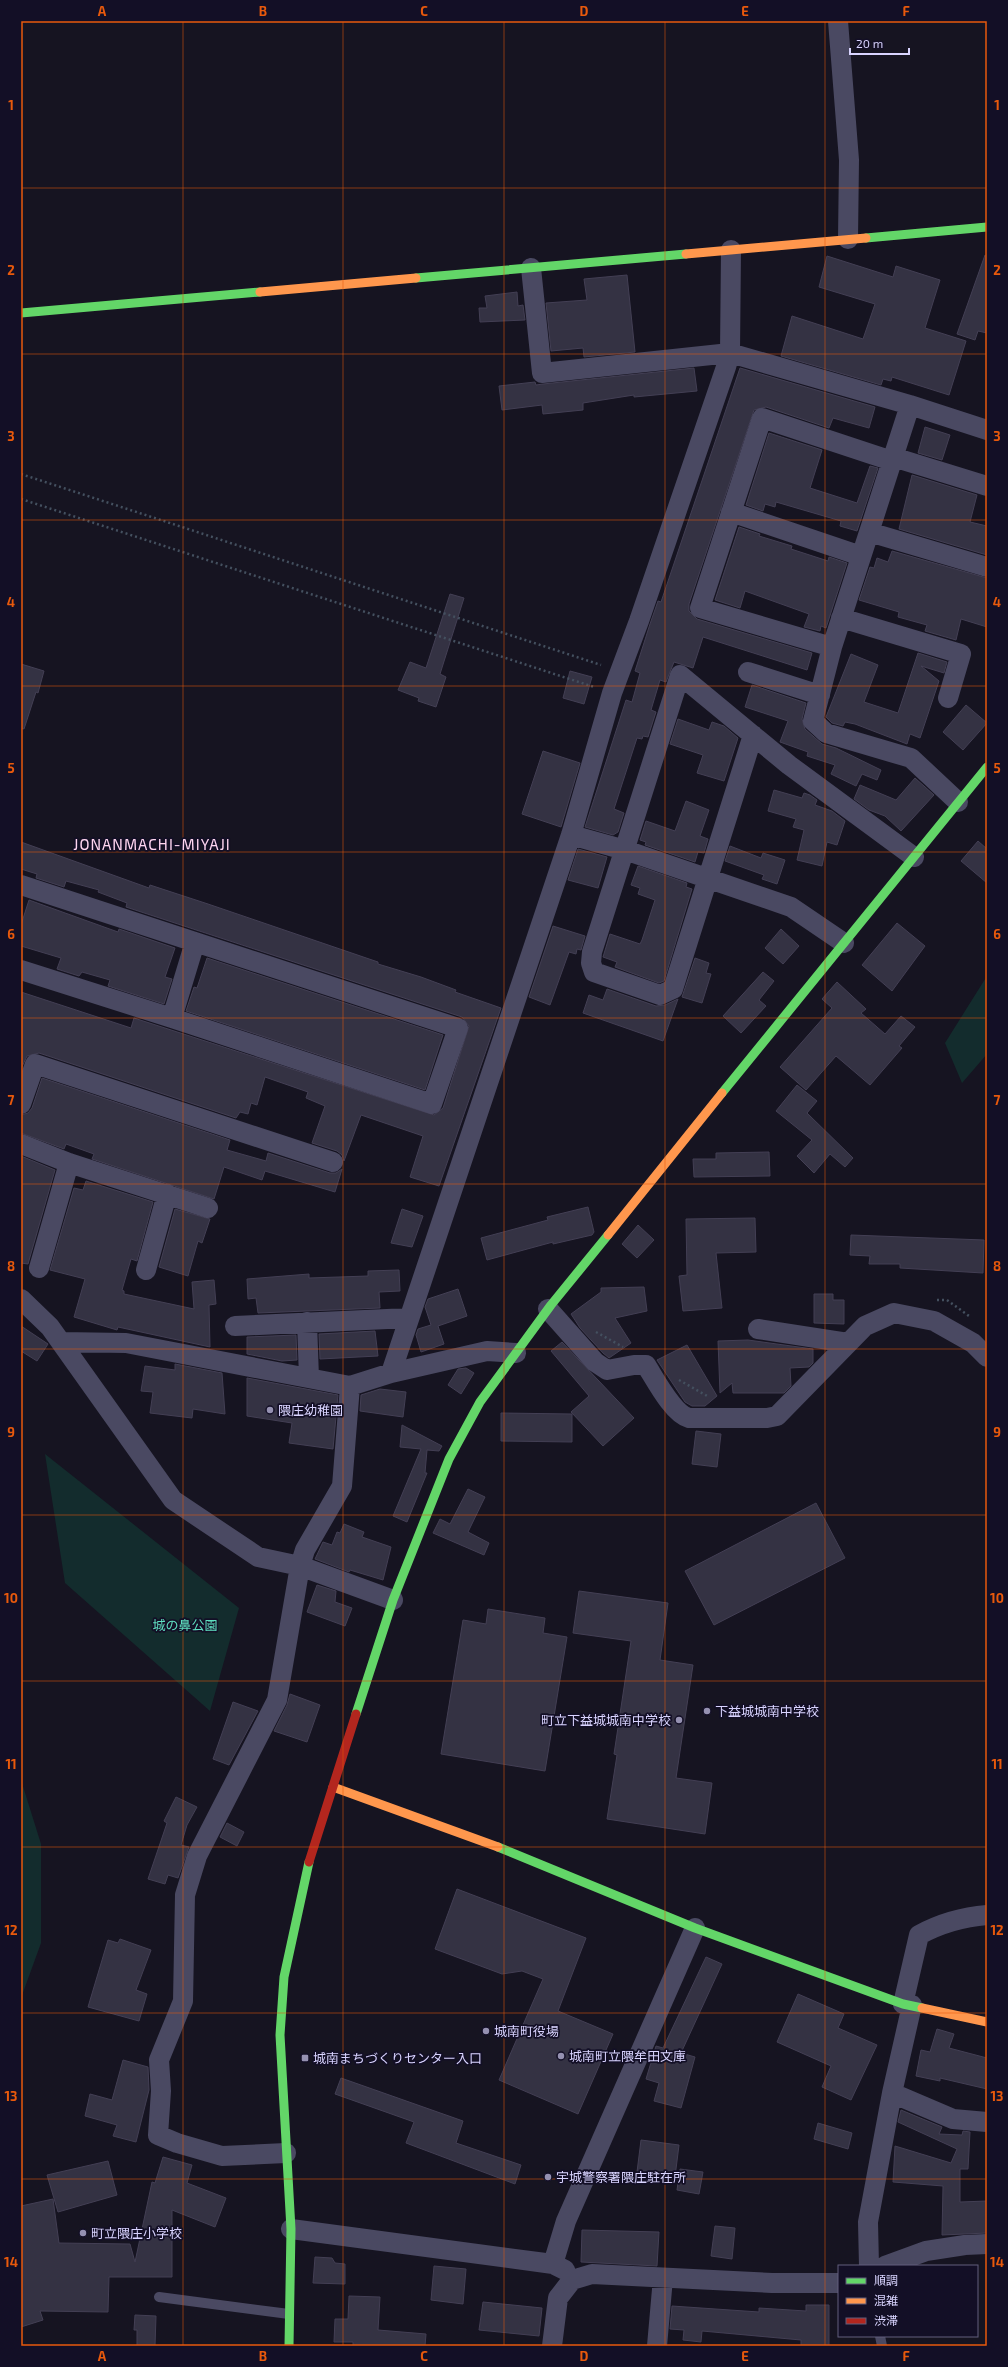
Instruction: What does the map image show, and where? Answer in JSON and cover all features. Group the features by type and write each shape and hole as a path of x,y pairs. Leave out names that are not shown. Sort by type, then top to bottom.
{"street":[{"path":"838,21 849,160 848,239"},
{"path":"21,313 987,227"},
{"path":"391,1373 571,835 612,693 730,352 731,250"},
{"path":"531,268 542,373 730,352 910,405 987,430"},
{"path":"910,405 832,647 813,721 826,732 911,758 958,802"},
{"path":"832,647 700,608 762,418 893,459 987,486"},
{"path":"731,512 861,556"},
{"path":"869,532 987,567"},
{"path":"841,618 961,654 948,698"},
{"path":"748,672 820,695"},
{"path":"753,736 673,989 660,995 594,972 591,963 592,952 680,675 789,765 914,857"},
{"path":"289,2346 291,2229 280,2035 284,1977 311,1854 393,1600 449,1459 480,1402 548,1309 987,767"},
{"path":"571,835 625,850 791,907 844,943"},
{"path":"21,885 458,1028 432,1104 21,970"},
{"path":"172,1018 196,942"},
{"path":"21,1104 35,1064 333,1162"},
{"path":"21,1144 69,1163 208,1208"},
{"path":"39,1268 69,1163"},
{"path":"146,1270 167,1194"},
{"path":"21,1299 50,1327 173,1500 258,1557 300,1566 393,1600"},
{"path":"548,1309 595,1362 607,1370 634,1365 646,1365 676,1410 683,1416 689,1418 767,1418 777,1416 865,1326 894,1314 934,1321 973,1343 987,1357"},
{"path":"235,1326 409,1318"},
{"path":"307,1322 309,1378"},
{"path":"758,1329 848,1343"},
{"path":"60,1342 126,1343 350,1386 391,1373 487,1351 516,1353"},
{"path":"286,2153 222,2156 177,2143 158,2134 161,2091 159,2060 183,2001 185,1896 197,1856 277,1700 300,1566 305,1550 342,1486 350,1386"},
{"path":"333,1787 514,1853 695,1928 907,2004 987,2022"},
{"path":"870,2265 868,2222 919,1935 939,1925 970,1916 987,1915"},
{"path":"553,2264 566,2221 695,1928"},
{"path":"892,2092 953,2119 987,2122"},
{"path":"291,2229 553,2264 567,2271 572,2280"},
{"path":"888,2265 926,2251 965,2245 987,2244"},
{"path":"552,2346 558,2298 572,2280 592,2274 772,2283 838,2283"},
{"path":"657,2346 663,2278"}],"lane":[{"path":"159,2297 289,2314"}],"path":[{"path":"21,474 620,671"},
{"path":"21,499 612,693"},
{"path":"933,1300 946,1300 972,1318"},
{"path":"591,1329 625,1348"},
{"path":"672,1376 713,1399"}],"green space":[{"path":"987,976 987,1054 962,1083 945,1043"},
{"name":"城の鼻公園","path":"45,1454 239,1608 210,1711 65,1583"},
{"path":"21,1780 41,1844 41,1943 21,1998"}],"building":[{"path":"985,255 987,256 987,333 978,331 975,340 957,334"},
{"path":"827,256 893,277 896,266 940,280 925,328 966,341 949,395 892,377 891,381 883,379 881,385 781,356 792,316 863,339 875,304 819,287"},
{"path":"627,275 635,352 584,357 583,348 551,351 546,303 587,300 584,279"},
{"path":"517,292 518,306 523,305 525,320 480,322 479,308 487,308 485,296"},
{"path":"694,368 697,391 634,397 634,395 583,403 583,410 543,414 542,405 502,410 499,386 535,382 536,385"},
{"path":"740,368 875,407 869,428 833,418 829,428 766,407 754,410 689,604 689,611 697,619 812,653 807,670 703,637 693,668 674,662 666,682 660,680 651,710 656,712 648,737 643,736 642,739 637,738 614,809 624,813 618,832 613,835 585,827 626,700 632,702 640,673 635,671 650,624 658,601 661,602"},
{"path":"925,427 950,435 942,460 918,453"},
{"path":"769,433 822,450 810,488 857,503 870,466 878,468 857,531 840,526 841,521 776,502 775,507 765,504 763,511 746,505"},
{"path":"912,475 977,495 970,522 987,526 987,555 899,529"},
{"path":"739,527 760,534 759,536 792,546 791,549 828,561 829,557 847,563 826,628 821,626 820,631 804,627 809,614 745,591 740,608 715,600"},
{"path":"892,551 987,578 987,627 961,619 956,640 925,631 927,625 898,617 899,612 859,600 870,567 874,568 877,558 888,562"},
{"path":"450,594 464,598 440,674 446,677 436,707 418,701 419,698 398,690 410,662 426,668"},
{"path":"918,653 947,662 944,673 921,666 939,681 920,738 910,734 907,744 855,724 845,722 843,726 832,723 826,717 851,654 878,665 864,702 898,713"},
{"path":"21,664 44,671 38,693 36,692 24,729 21,728"},
{"path":"570,671 592,677 584,704 563,698"},
{"path":"752,685 806,703 802,719 805,729 822,744 836,748 881,770 877,780 862,774 856,786 831,774 835,765 807,756 808,752 780,742 788,721 745,707"},
{"path":"966,705 987,723 963,750 943,732"},
{"path":"678,719 709,730 712,722 724,726 738,738 724,781 697,773 703,755 670,744"},
{"path":"543,751 580,763 561,827 522,814"},
{"path":"915,778 934,795 901,831 885,816 869,810 854,799 860,785 896,800"},
{"path":"774,790 802,798 804,793 810,795 817,800 815,805 832,811 845,821 837,845 827,842 822,866 797,860 804,830 793,827 796,819 768,811"},
{"path":"686,801 709,810 700,836 708,839 704,853 698,852 695,862 645,845 646,842 640,840 646,821 675,831"},
{"path":"978,841 987,849 987,883 961,861"},
{"path":"21,842 149,888 150,885 378,962 378,964 421,977 456,990 455,992 501,1008 439,1186 410,1177 423,1136 361,1115 344,1161 342,1155 337,1151 312,1143 325,1106 306,1098 308,1092 265,1077 257,1105 251,1103 248,1114 240,1112 236,1118 39,1053 27,1056 21,1069 21,992 131,1028 134,1018 434,1115 443,1108 469,1026 462,1017 126,907 127,903 98,892 99,890 66,881 64,887 36,878 37,874 21,869"},
{"path":"730,846 761,858 763,853 785,860 777,884 762,879 764,875 725,861"},
{"path":"578,849 607,857 598,888 568,880"},
{"path":"638,866 687,883 686,887 692,889 664,981 659,983 615,967 617,962 603,957 610,934 640,944 642,940 655,900 638,894 640,888 631,885"},
{"path":"29,900 118,932 119,929 175,948 165,977 172,979 164,1004 108,986 110,980 82,972 79,976 57,969 61,958 21,946 21,925"},
{"path":"897,923 925,946 892,991 862,965"},
{"path":"553,926 585,936 581,950 577,949 576,954 569,952 550,1005 529,997"},
{"path":"781,929 799,946 783,964 765,948"},
{"path":"207,958 443,1035 425,1090 186,1011 194,987 197,988"},
{"path":"695,958 709,963 706,973 711,974 702,1003 682,997"},
{"path":"763,972 774,981 759,1000 766,1006 741,1033 723,1016"},
{"path":"837,982 866,1009 861,1013 885,1034 901,1016 915,1027 899,1046 902,1048 870,1085 836,1056 806,1090 780,1067 832,1008 822,999"},
{"path":"607,989 656,1006 665,1005 678,999 663,1041 583,1013 589,995 603,1000"},
{"path":"42,1078 230,1140 227,1150 266,1161 268,1153 330,1173 336,1173 342,1169 335,1192 265,1171 262,1180 224,1167 214,1199 92,1159 94,1154 66,1144 64,1149 21,1133 21,1115 28,1113 32,1108"},
{"path":"797,1085 817,1101 807,1113 853,1158 845,1167 830,1154 814,1173 797,1156 812,1140 776,1111"},
{"path":"769,1152 770,1176 694,1177 693,1159 716,1159 716,1153"},
{"path":"21,1156 55,1170 28,1264 21,1263"},
{"path":"86,1181 153,1202 137,1261 131,1259 122,1290 124,1291 124,1294 194,1309 192,1282 214,1280 216,1304 209,1305 210,1347 118,1327 117,1330 74,1317 85,1279 50,1270 74,1188 83,1190"},
{"path":"588,1207 594,1232 592,1235 553,1244 553,1242 487,1260 481,1238 548,1220 547,1217"},
{"path":"175,1209 210,1219 202,1243 198,1241 188,1276 159,1267"},
{"path":"402,1209 423,1216 412,1247 391,1243"},
{"path":"755,1218 756,1252 716,1253 722,1308 683,1311 679,1276 687,1275 686,1219"},
{"path":"638,1225 654,1240 637,1258 622,1244"},
{"path":"851,1235 984,1240 983,1273 900,1268 900,1264 869,1264 870,1256 850,1255"},
{"path":"399,1270 400,1291 379,1292 380,1308 258,1313 256,1298 248,1299 247,1279 309,1274 309,1278 368,1276 368,1271"},
{"path":"644,1287 647,1311 615,1318 631,1343 609,1358 580,1328 571,1314 601,1292 601,1288"},
{"path":"458,1289 467,1316 438,1326 444,1344 421,1352 416,1335 418,1329 431,1325 425,1307 428,1299"},
{"path":"814,1294 833,1294 833,1300 844,1300 844,1324 814,1323"},
{"path":"21,1326 48,1344 37,1361 21,1351"},
{"path":"375,1331 378,1356 320,1359 319,1334"},
{"path":"296,1335 297,1360 282,1361 247,1354 247,1337"},
{"path":"748,1340 813,1349 813,1363 809,1367 790,1368 791,1386 784,1393 733,1393 732,1383 720,1393 718,1341"},
{"path":"562,1342 634,1418 603,1446 571,1412 589,1396 551,1351"},
{"path":"687,1345 717,1396 705,1406 692,1406 685,1402 657,1360"},
{"path":"175,1364 222,1373 225,1414 193,1409 192,1418 150,1413 153,1392 141,1391 145,1366 175,1370"},
{"path":"466,1368 474,1373 461,1394 448,1385 458,1369"},
{"path":"247,1378 338,1395 333,1449 289,1443 292,1423 247,1416"},
{"path":"380,1389 406,1392 403,1417 360,1411 361,1395"},
{"path":"501,1413 572,1414 572,1442 501,1441"},
{"path":"402,1425 442,1446 439,1451 427,1450 425,1473 427,1473 407,1522 393,1516 421,1449 400,1447"},
{"path":"696,1431 721,1434 717,1467 692,1464"},
{"path":"468,1489 485,1497 468,1532 489,1543 484,1555 433,1533 440,1519 450,1524"},
{"path":"816,1503 845,1558 714,1625 685,1571"},
{"path":"344,1524 364,1532 362,1537 391,1547 383,1580 350,1570 349,1572 315,1559 323,1542 332,1545 337,1532 340,1533"},
{"path":"317,1585 336,1591 335,1602 352,1608 345,1626 307,1612"},
{"path":"579,1591 668,1603 660,1660 693,1665 676,1778 712,1783 705,1834 607,1819 617,1755 614,1754 631,1641 573,1633"},
{"path":"488,1609 545,1618 543,1633 567,1637 545,1771 441,1754 463,1620 486,1624"},
{"path":"290,1694 320,1705 307,1742 274,1731 287,1705"},
{"path":"233,1702 258,1711 229,1765 213,1759"},
{"path":"176,1797 197,1807 187,1825 181,1845 189,1847 178,1878 168,1875 165,1884 148,1879 167,1823 164,1821"},
{"path":"227,1823 244,1832 237,1846 220,1837"},
{"path":"457,1889 586,1938 558,2011 613,2034 578,2114 499,2080 543,1979 522,1971 502,1974 435,1949"},
{"path":"120,1939 151,1950 136,1990 147,1994 139,2021 88,2007 108,1940 118,1943"},
{"path":"706,1957 722,1964 681,2053 695,2057 681,2108 654,2101 659,2083 646,2079 656,2046 663,2048"},
{"path":"798,1994 844,2014 838,2028 877,2045 851,2100 822,2087 831,2066 777,2042"},
{"path":"937,2029 954,2034 949,2048 987,2058 987,2089 940,2078 940,2081 916,2076 921,2050 930,2052"},
{"path":"123,2060 148,2067 149,2090 136,2142 113,2136 117,2125 85,2116 90,2094 112,2100"},
{"path":"341,2078 463,2121 456,2143 521,2165 515,2184 406,2143 414,2122 335,2094"},
{"path":"901,2110 942,2127 939,2134 962,2135 963,2131 970,2132 968,2169 960,2169 960,2202 987,2201 987,2233 942,2235 943,2186 893,2182 895,2146 951,2163 957,2149 898,2122"},
{"path":"818,2123 852,2133 848,2149 814,2139"},
{"path":"641,2140 679,2145 675,2177 637,2172"},
{"path":"163,2157 192,2165 187,2183 226,2198 215,2227 172,2210 172,2277 109,2277 108,2312 40,2311 43,2320 21,2327 21,2206 53,2199 59,2243 130,2244 135,2262 152,2182 155,2183"},
{"path":"108,2161 117,2195 58,2212 47,2175"},
{"path":"680,2169 703,2172 699,2194 677,2190"},
{"path":"715,2226 735,2228 732,2259 711,2256"},
{"path":"582,2230 659,2232 657,2266 581,2262"},
{"path":"315,2257 332,2258 335,2263 345,2264 345,2284 313,2283"},
{"path":"434,2266 466,2269 463,2304 431,2300"},
{"path":"349,2296 380,2297 378,2330 426,2334 425,2346 353,2346 353,2342 334,2342 335,2319 348,2319"},
{"path":"483,2302 542,2308 539,2336 479,2330"},
{"path":"806,2305 829,2305 829,2346 801,2346 801,2340 702,2331 701,2342 683,2340 684,2330 670,2329 672,2306 759,2312 759,2308 806,2311"},
{"path":"135,2315 156,2316 155,2346 137,2346 137,2330 134,2330"}],"traffic: fast":[{"path":"866,238 987,227"},
{"path":"416,278 686,254"},
{"path":"21,313 260,292"},
{"path":"722,1093 987,767"},
{"path":"356,1714 393,1600 449,1459 480,1402 551,1305 608,1235"},
{"path":"498,1847 695,1928 903,2004 922,2008"},
{"path":"289,2346 291,2229 280,2035 284,1977 309,1862"}],"traffic: slow":[{"path":"686,254 866,238"},
{"path":"260,292 416,278"},
{"path":"608,1235 722,1093"},
{"path":"333,1787 498,1847"},
{"path":"922,2008 987,2022"}],"traffic: jam":[{"path":"309,1862 356,1714"}],"place":[{"name":"隈庄幼稚園","path":"270,1410"},
{"name":"下益城城南中学校","path":"707,1711"},
{"name":"町立下益城城南中学校","path":"679,1720"},
{"name":"城南町役場","path":"486,2031"},
{"name":"城南町立隈牟田文庫","path":"561,2056"},
{"name":"城南まちづくりセンター入口","path":"305,2058"},
{"name":"宇城警察署隈庄駐在所","path":"548,2177"},
{"name":"町立隈庄小学校","path":"83,2233"}],"district":[{"name":"JONANMACHI-MIYAJI","path":"152,844"}]}
